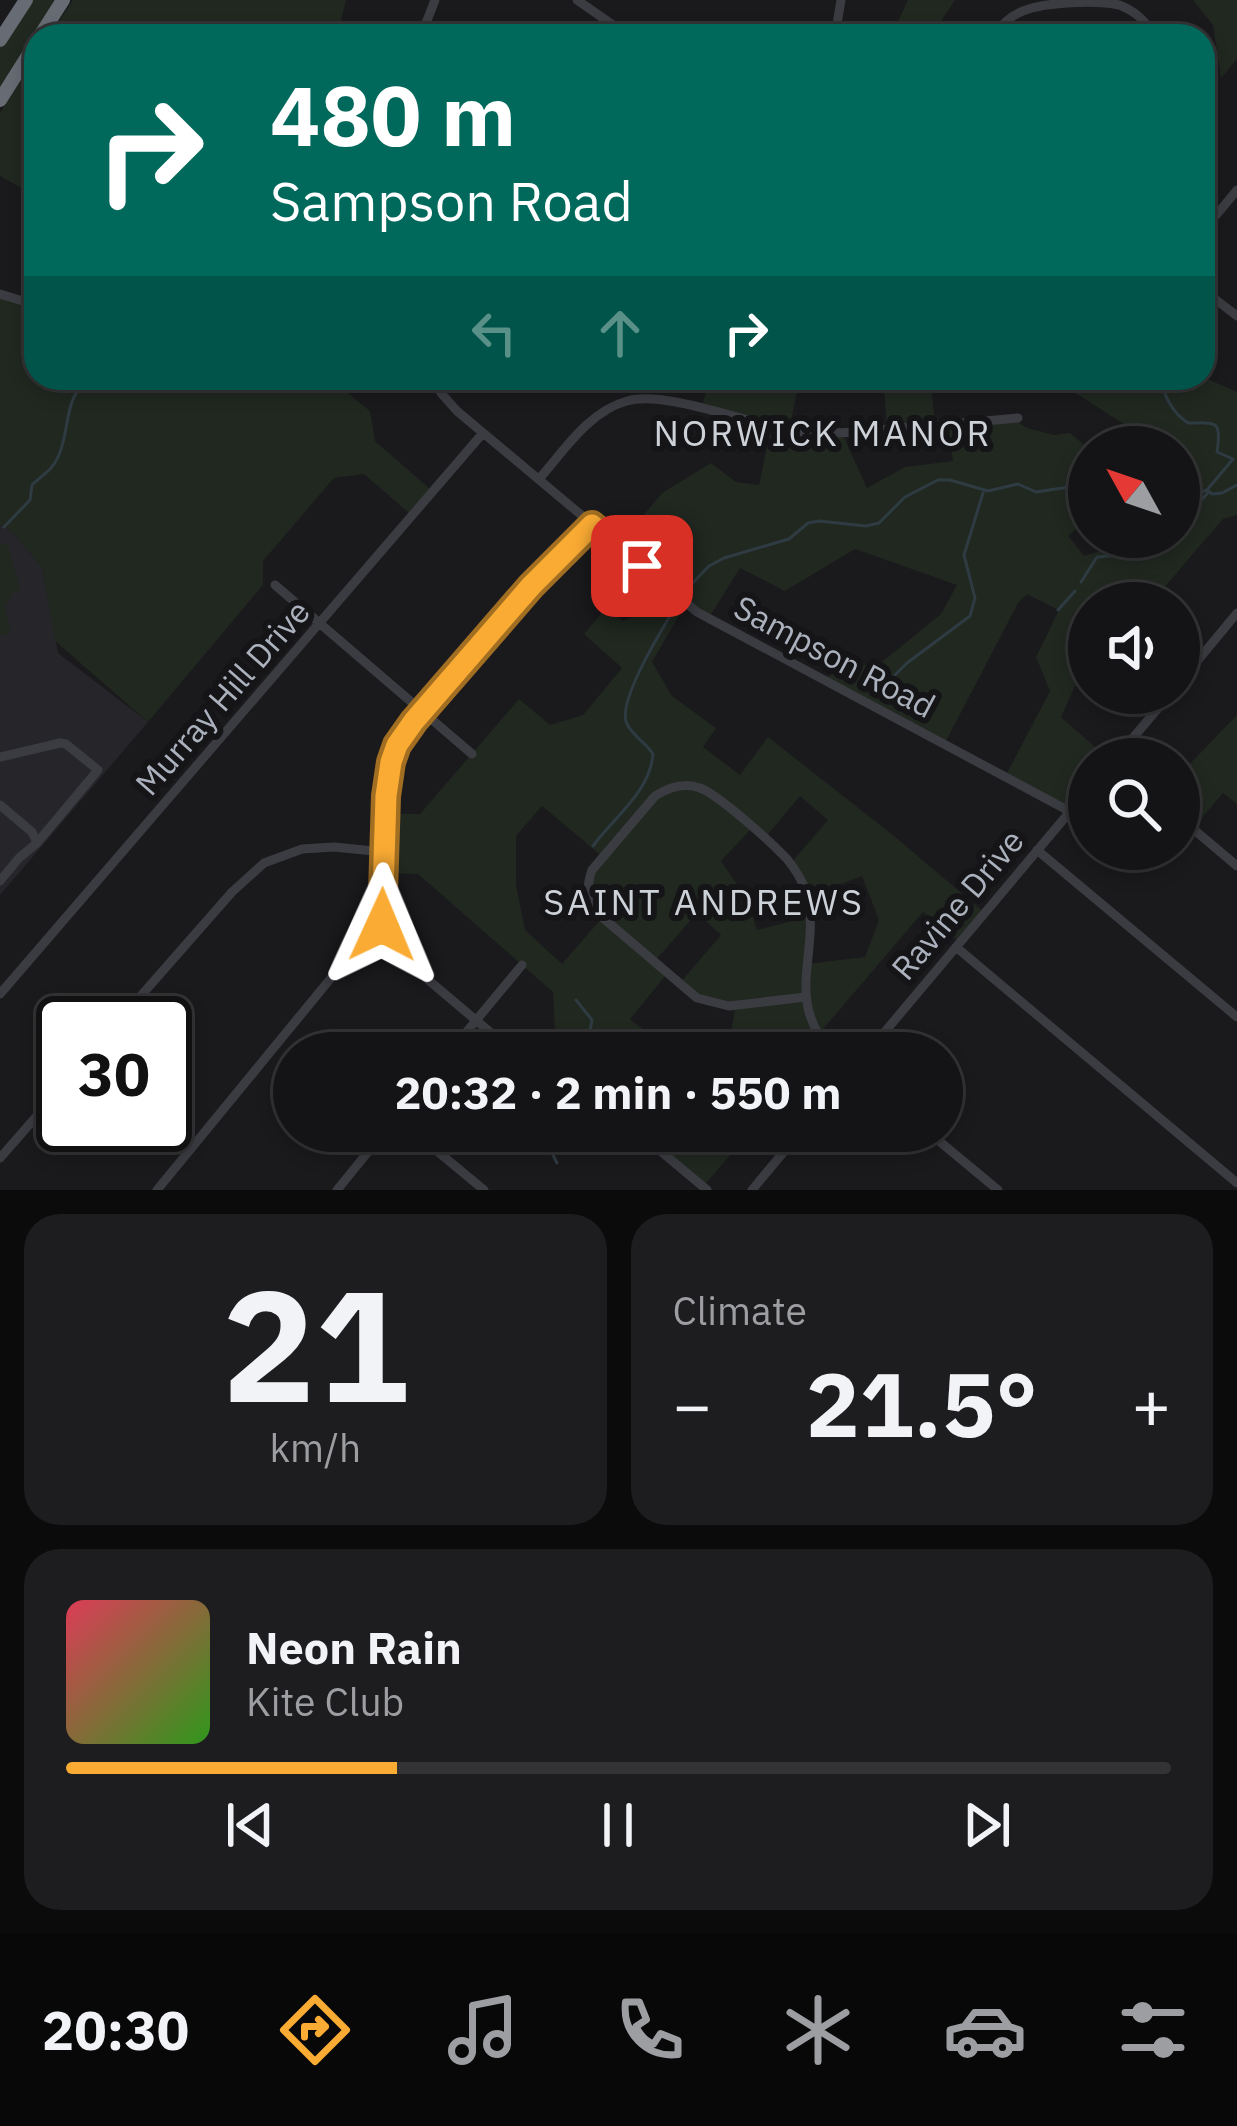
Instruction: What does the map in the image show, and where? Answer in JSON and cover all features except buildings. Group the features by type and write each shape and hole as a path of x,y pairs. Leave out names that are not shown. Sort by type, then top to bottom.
{"highway":[{"path":"0,40 26,0"},
{"path":"0,100 24,61"}],"street":[{"path":"577,0 606,24"},
{"path":"1004,24 1024,10 1101,0 1132,10 1147,24"},
{"path":"1215,217 1237,190"},
{"name":"Sampson Road","path":"441,390 483,433 708,619 1068,810"},
{"path":"538,479 600,413 634,399 655,399 806,432 1018,418"},
{"name":"Murray Hill Drive","path":"0,994 483,433"},
{"path":"490,1032 386,939 382,925 384,852 391,762 401,739 423,711 531,586 592,525"},
{"path":"275,585 472,754"},
{"path":"1200,658 1237,613"},
{"path":"1133,738 1153,714"},
{"path":"0,757 60,742 98,770 0,881"},
{"path":"806,997 729,1006 699,999 596,912 586,885 592,870 655,796 682,785 699,787 784,856 799,875 808,907 806,997 817,1032"},
{"path":"0,805 32,832 37,844"},
{"name":"Ravine Drive","path":"885,1032 1068,812"},
{"path":"1200,835 1237,866"},
{"path":"141,996 242,880 264,862 302,849 384,852"},
{"path":"1037,850 1237,1017"},
{"path":"157,1190 331,978 386,939"},
{"path":"956,947 1237,1183"},
{"path":"466,1032 523,964"},
{"path":"0,1158 36,1116"},
{"path":"337,1190 369,1152"},
{"path":"438,1152 484,1190"},
{"path":"661,1152 706,1190"},
{"path":"752,1190 784,1152"},
{"path":"952,1152 998,1190"}],"shaded area":[{"path":"31,0 58,0 43,24 24,24 24,54 0,92 0,47"},
{"path":"73,0 346,0 340,24 57,24"},
{"path":"908,0 955,0 939,24 897,23"},
{"path":"1193,0 1237,0 1237,59 1221,78 1215,24"},
{"path":"24,76 24,189 0,176 0,113"},
{"path":"0,298 24,305 24,390 344,390 370,411 375,441 430,489 409,513 364,474 334,478 263,561 263,585 148,722 55,641 42,567 0,524"},
{"path":"1215,382 1237,392 1237,515 1223,519 1200,546 1200,426 1127,426 1071,390 1215,390"},
{"path":"707,390 797,390 789,430 842,433 867,488 905,467 953,461 948,424 1013,419 1054,435 1068,433 1068,558 1190,558 1169,582 1068,582 1068,702 1061,717 1085,738 1068,738 1068,810 1005,777 1050,691 1036,657 1059,610 1027,594 944,745 821,680 843,669 882,662 941,614 957,585 855,549 785,591 740,568 708,619 685,605 652,662 672,696 716,728 703,747 740,775 768,737 985,913 960,942 923,912 821,1032 731,1032 736,1005 710,1003 679,984 721,935 697,913 654,962 667,974 630,1019 646,1032 555,1032 553,992 418,874 383,873 386,814 420,814 519,699 550,725 583,715 622,668 584,634 606,608 623,621 642,613 665,587 618,546 662,493 711,463 736,482 759,485 771,428 701,409","holes":["800,796 828,820 790,864 807,897 862,876 879,920 865,957 807,964 809,917 757,930 747,899 721,861 751,829 764,839","542,806 603,857 592,870 589,898 602,918 562,964 525,930 516,885 516,836"]},
{"path":"884,390 932,390 935,425 887,429"},
{"path":"0,524 42,567 58,653 148,722 0,895"},
{"path":"0,544 8,544 20,591 13,592 5,607 11,633 0,636"},
{"path":"1237,715 1237,804 1223,793 1200,821 1200,753"},
{"path":"663,1152 732,1152 703,1187"}],"waterway":[{"path":"4,527 30,500 32,485 56,462 78,390"},
{"path":"1165,390 1188,423 1215,425 1217,452 1233,459 1207,490"},
{"path":"685,591 709,566 789,539 808,523 879,523 905,497 938,480 988,491 1018,484 1036,492 1068,487"},
{"path":"1200,492 1222,493 1237,485"},
{"path":"1200,502 1209,492"},
{"path":"885,685 970,616 975,598 964,555 983,493"},
{"path":"1081,582 1096,558"},
{"path":"1058,610 1068,599"},
{"path":"593,846 638,792 650,768 653,754 627,724 625,714 642,666 675,608"},
{"path":"576,1000 592,1020 590,1032"},
{"path":"554,1152 557,1163"}],"district":[{"name":"NORWICK MANOR","path":"823,432"},
{"name":"SAINT ANDREWS","path":"704,901"}],"route":[{"path":"382,925 389,771 414,721 531,586 592,525 642,566"}]}
